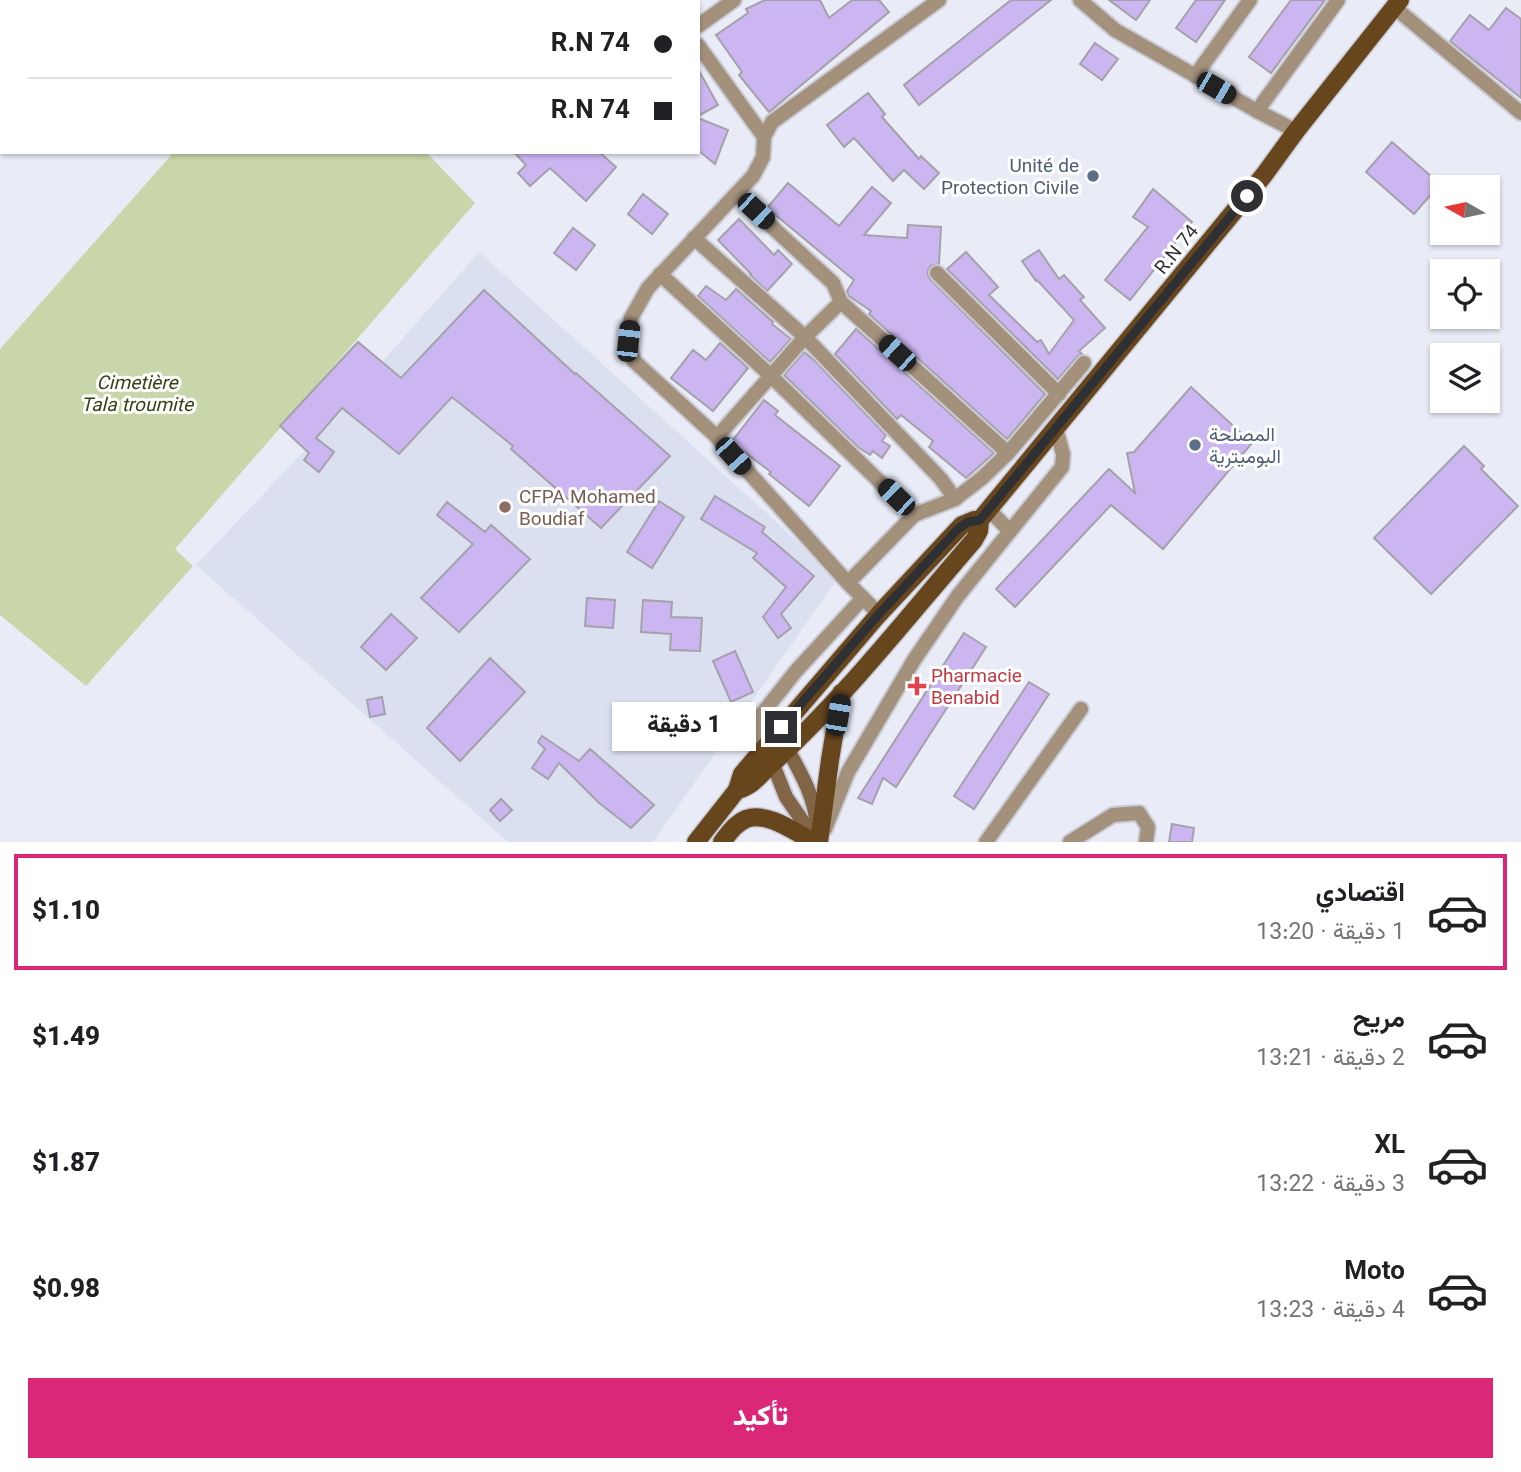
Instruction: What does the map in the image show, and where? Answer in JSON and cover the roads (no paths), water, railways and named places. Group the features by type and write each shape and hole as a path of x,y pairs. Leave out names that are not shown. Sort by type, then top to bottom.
{"main road":[{"name":"R.N 74","path":"696,842 737,790 742,774 769,754 788,750 974,540 984,515 1264,174 1397,4"},
{"name":"R.N 74","path":"769,754 778,732 879,614 962,525 984,515"},
{"path":"722,842 734,827 748,818 761,818 774,821 818,842 841,693"}],"street":[{"path":"700,25 734,0"},
{"path":"879,614 717,438 634,361 628,341 631,318 648,288 753,176 763,157 764,137 772,122 939,0"},
{"path":"1080,0 1115,30 1296,131"},
{"path":"1195,76 1250,0"},
{"path":"1257,111 1338,0"},
{"path":"1397,4 1521,113"},
{"path":"700,48 764,137"},
{"path":"736,194 834,282 841,302 1009,453"},
{"path":"694,238 805,337 941,479 955,499"},
{"path":"660,274 771,376 914,515"},
{"path":"937,274 1059,394"},
{"path":"717,438 805,337 841,302"},
{"path":"848,583 914,515 955,499 1009,453 1084,363"},
{"path":"818,842 848,772 914,660 957,597 1062,467 1063,454 1056,429"},
{"path":"984,515 1010,531"},
{"path":"818,842 786,797 758,733 758,719 796,671 863,598"},
{"path":"985,842 1081,709"},
{"path":"778,732 806,782 816,812 818,842"},
{"path":"1070,842 1113,815 1139,813 1148,827 1146,842"}],"place":[{"name":"Unité de Protection Civile","path":"1093,176"},
{"name":"المصلحة البوميترية","path":"1195,445"},
{"name":"CFPA Mohamed Boudiaf","path":"505,507"},
{"name":"Pharmacie Benabid","path":"917,686"}],"park label":[{"name":"Cimetière Tala troumite","path":"137,393"}]}
